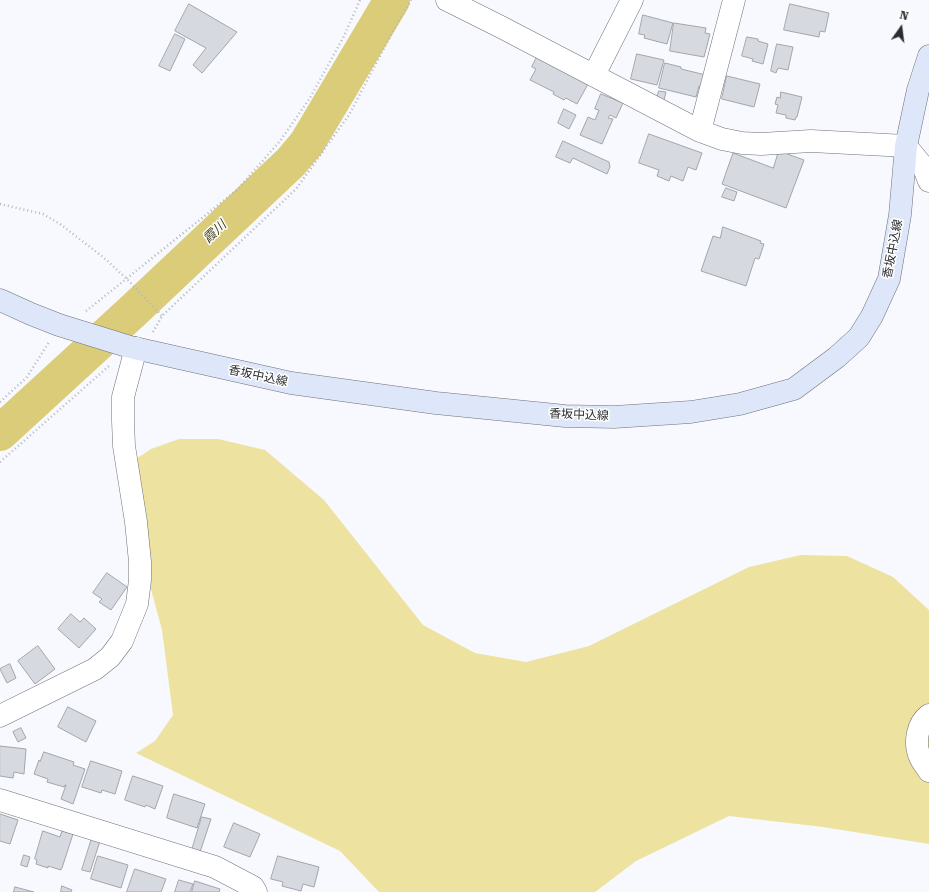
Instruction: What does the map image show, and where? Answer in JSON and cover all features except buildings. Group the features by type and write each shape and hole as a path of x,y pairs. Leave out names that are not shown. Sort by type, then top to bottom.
{"main road":[{"name":"香坂中込線","path":"0,300 68,328 134,348 290,383 436,404 565,416 614,417 691,412 740,404 794,389 837,357 859,337 872,316 889,279 900,216 906,146 918,90 929,56"}],"street":[{"path":"447,0 594,75 700,132 742,143 761,144 811,141 906,146 924,168 929,181"},
{"path":"594,75 632,0"},
{"path":"700,132 734,0"},
{"path":"0,716 95,669 110,657 122,641 137,604 140,580 140,562 136,522 124,446 123,421 123,397 134,348"},
{"path":"929,715 924,719 916,737 919,756 929,771"},
{"path":"0,800 215,867 253,887 256,892"}],"path":[{"path":"0,402 27,377 68,328 82,315 237,190 280,142 310,98 344,36 360,0"},
{"path":"0,462 134,348 154,329 162,316 296,189 350,115 391,35 411,0"},
{"path":"0,204 43,214 60,224 103,257 127,279 162,316"}],"shaded area":[{"path":"179,439 218,439 265,450 324,500 423,625 475,653 526,662 589,646 749,567 801,555 847,556 893,577 929,610 929,844 823,827 729,816 636,861 595,892 379,892 340,851 136,753 155,741 173,715 162,630 130,511 130,463 151,449"}],"waterway":[{"name":"霞川","path":"0,433 134,310 291,162 307,143 392,0"}]}
